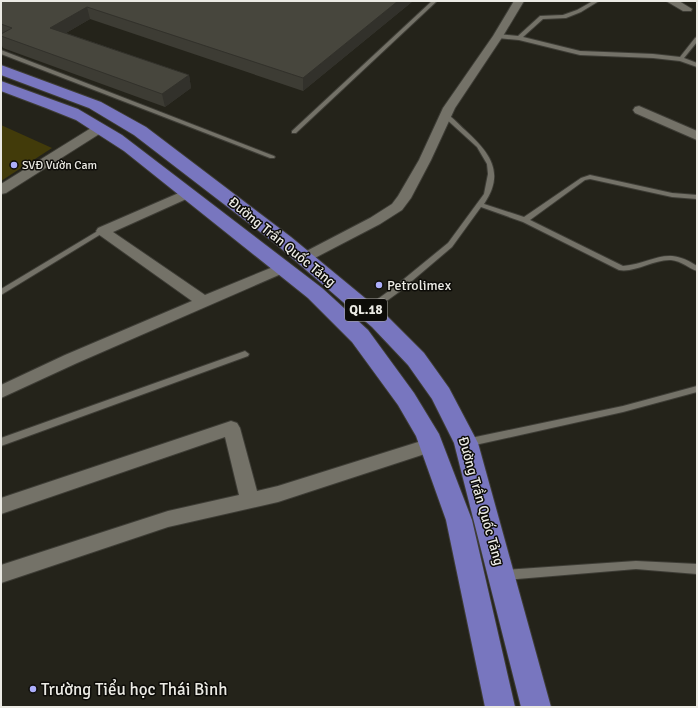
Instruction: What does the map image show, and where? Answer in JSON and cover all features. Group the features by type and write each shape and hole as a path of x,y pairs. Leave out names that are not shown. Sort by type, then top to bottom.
{"highway":[{"name":"Đường Trần Quốc Tảng","path":"1,70 95,105 117,116 146,136 284,241 380,322 416,360 441,394 466,443 536,707"},
{"name":"Đường Trần Quốc Tảng","path":"1,86 82,117 136,152 316,293 360,336 406,399 427,434 458,520 500,707"}],"street":[{"path":"304,258 375,221 397,207 404,198 425,160 458,93 498,36 520,1"},
{"path":"671,1 688,8"},
{"path":"639,110 697,136"},
{"path":"1,190 100,128"},
{"path":"103,231 188,193"},
{"path":"103,231 204,302"},
{"path":"1,392 71,359 284,268"},
{"path":"1,506 230,428 250,501"},
{"path":"1,574 168,519 278,494 431,445"}],"lane":[{"path":"294,132 435,1"},
{"path":"519,38 542,17 564,17 597,1"},
{"path":"498,36 519,38 590,55 654,56 681,59 697,65"},
{"path":"681,59 697,39"},
{"path":"1,52 272,157"},
{"path":"367,311 396,290 450,245 481,205 487,194 491,174 490,164 479,146 446,116"},
{"path":"525,220 583,179 590,177 672,195 697,197"},
{"path":"481,205 525,220 622,268 661,258 678,258 697,269"},
{"path":"1,292 103,231"},
{"path":"1,442 245,354"},
{"path":"466,443 623,409 697,389"},
{"path":"502,575 636,565 697,569"}],"shaded area":[{"name":"SVĐ Vườn Cam","path":"1,125 52,148 1,181"}],"building":[{"path":"1,1 398,1 303,78 87,7 50,28 189,75 162,94 1,36 1,34 12,28 1,24"}],"place":[{"name":"SVĐ Vườn Cam","path":"14,165"},
{"name":"Petrolimex","path":"379,285"},
{"name":"Trường Tiểu học Thái Bình","path":"33,689"}]}
